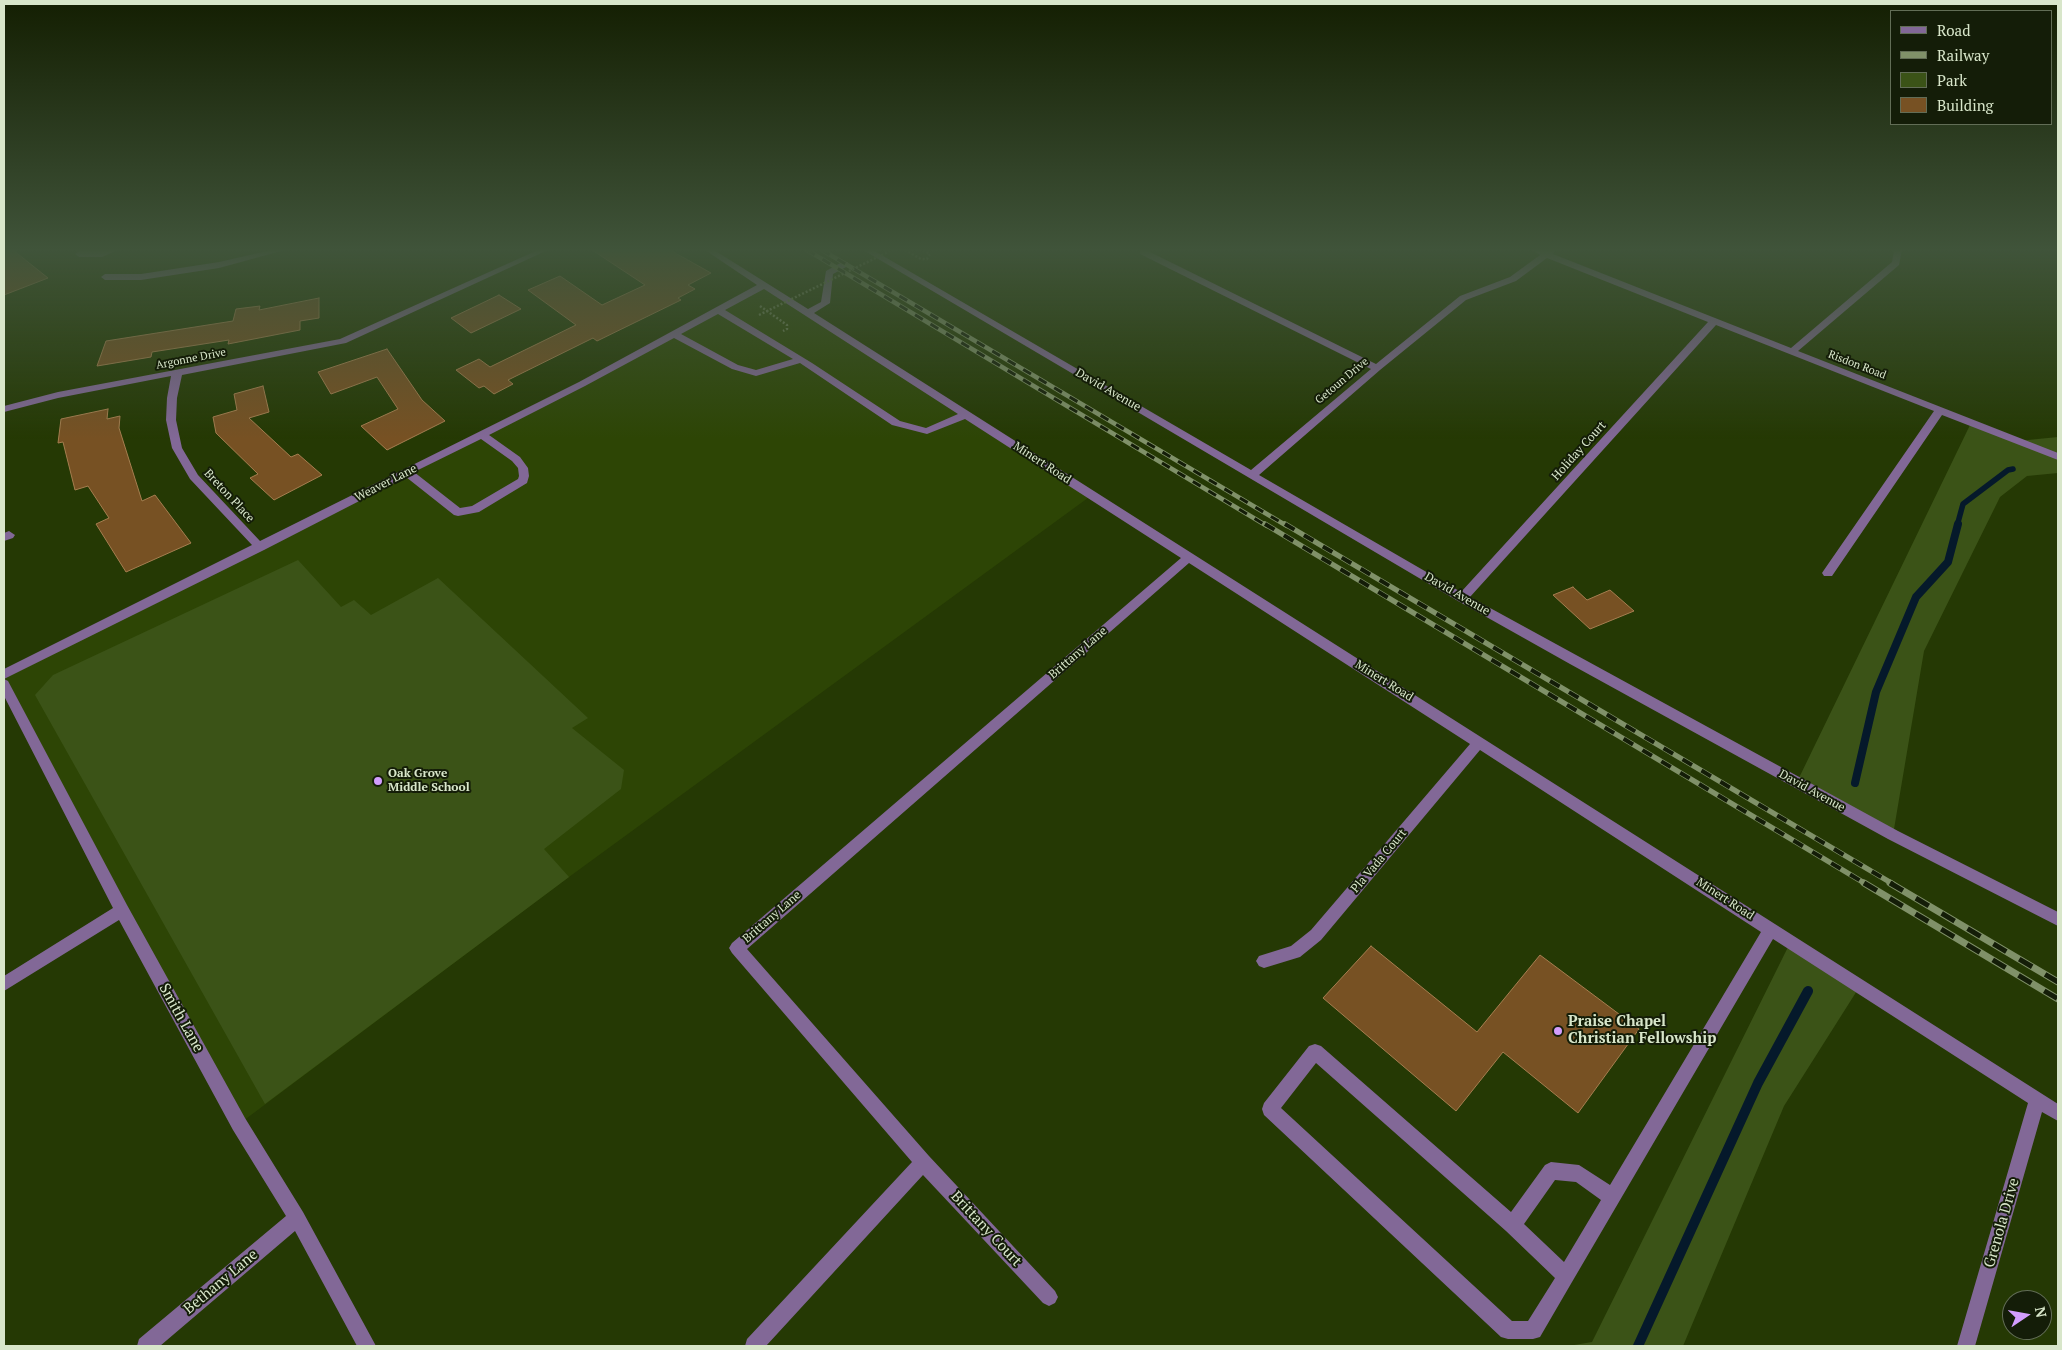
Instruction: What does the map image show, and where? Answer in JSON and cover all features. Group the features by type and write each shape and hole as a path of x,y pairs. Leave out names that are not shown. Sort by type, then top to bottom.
{"street":[{"name":"Argonne Drive","path":"4,409 58,395 343,341 405,313"},
{"name":"Weaver Lane","path":"4,674 582,384 712,313"},
{"path":"723,313 801,360 896,423 926,430 966,415"},
{"name":"Minert Road","path":"808,313 2058,1112"},
{"name":"David Avenue","path":"976,313 1462,598 1893,835 2058,919"},
{"path":"1266,313 1376,368"},
{"name":"Getoun Drive","path":"1252,475 1376,368 1444,313"},
{"name":"Risdon Road","path":"1695,313 2058,457"},
{"path":"1791,352 1837,313"},
{"name":"Holiday Court","path":"1462,598 1714,321"},
{"path":"674,334 735,367 756,373 801,360"},
{"name":"Breton Place","path":"177,373 170,420 177,448 194,478 260,546"},
{"path":"1828,573 1940,411"},
{"path":"407,472 458,512 475,509 516,486 523,481 524,476 523,468 516,459 482,434"},
{"name":"Brittany Lane","path":"923,1162 737,948 1188,557"},
{"name":"Smith Lane","path":"4,684 122,910 239,1124 296,1218 367,1346"},
{"name":"Pla Vada Court","path":"1264,962 1295,952 1316,935 1479,742"},
{"path":"4,984 122,910"},
{"path":"1566,1276 1512,1225 1315,1052 1270,1109 1508,1330 1533,1330 1566,1276 1771,928"},
{"name":"Grenola Drive","path":"1966,1346 2038,1099"},
{"path":"754,1346 923,1162"},
{"name":"Brittany Court","path":"923,1162 1049,1297"},
{"path":"1512,1225 1551,1171 1579,1174 1612,1197"},
{"name":"Bethany Lane","path":"146,1346 296,1218"}],"path":[{"path":"753,319 762,313"},
{"path":"770,313 787,325 787,329 776,331"}],"shaded area":[{"name":"Oak Grove Middle School","path":"713,313 808,313 1092,495 569,877 239,1124 122,910 4,684 4,674 582,384"}],"green space":[{"path":"1971,423 2018,441 2058,437 2058,473 2027,476 2000,497 1924,651 1893,835 1797,782"},
{"path":"298,560 341,607 354,600 371,615 438,578 588,718 572,728 624,770 621,789 544,849 569,877 265,1104 35,695 53,675"},
{"path":"1791,941 1860,986 1784,1106 1683,1346 1568,1346 1592,1342"}],"building":[{"path":"235,313 319,313 319,318 300,321 300,330 228,344 229,340 152,352 151,357 97,366 106,341 233,321"},
{"path":"461,313 513,313 471,333 451,318"},
{"path":"560,313 654,313 597,341 593,338 508,380 513,384 494,394 484,386 479,388 456,370 479,359 490,367 576,325"},
{"path":"387,349 422,400 445,421 387,450 361,426 398,409 377,377 331,394 318,372"},
{"path":"263,386 269,412 249,418 291,457 298,454 322,475 274,500 250,478 258,474 216,433 213,417 237,410 234,394"},
{"path":"108,409 107,419 120,416 119,428 142,501 155,495 191,543 126,572 96,524 109,518 88,486 75,490 63,442 58,443 61,419"},
{"path":"1573,587 1587,600 1610,590 1634,611 1590,629 1553,595"},
{"name":"Praise Chapel Christian Fellowship","path":"1371,946 1477,1032 1540,955 1639,1029 1578,1113 1503,1052 1456,1111 1323,998"}],"waterway":[{"path":"1957,526 1963,504 2008,470 2013,469"},
{"path":"1855,783 1876,692 1916,597 1948,562 1958,524"},
{"path":"1638,1346 1758,1083 1808,991"}],"railway":[{"path":"912,313 1267,526"},
{"path":"928,313 1287,526"},
{"path":"1265,524 1866,884"},
{"path":"1285,524 1893,884"},
{"path":"1864,883 2058,999"},
{"path":"1890,883 2058,982"}],"place":[{"name":"Oak Grove Middle School","path":"378,781"},
{"name":"Praise Chapel Christian Fellowship","path":"1558,1031"}]}
